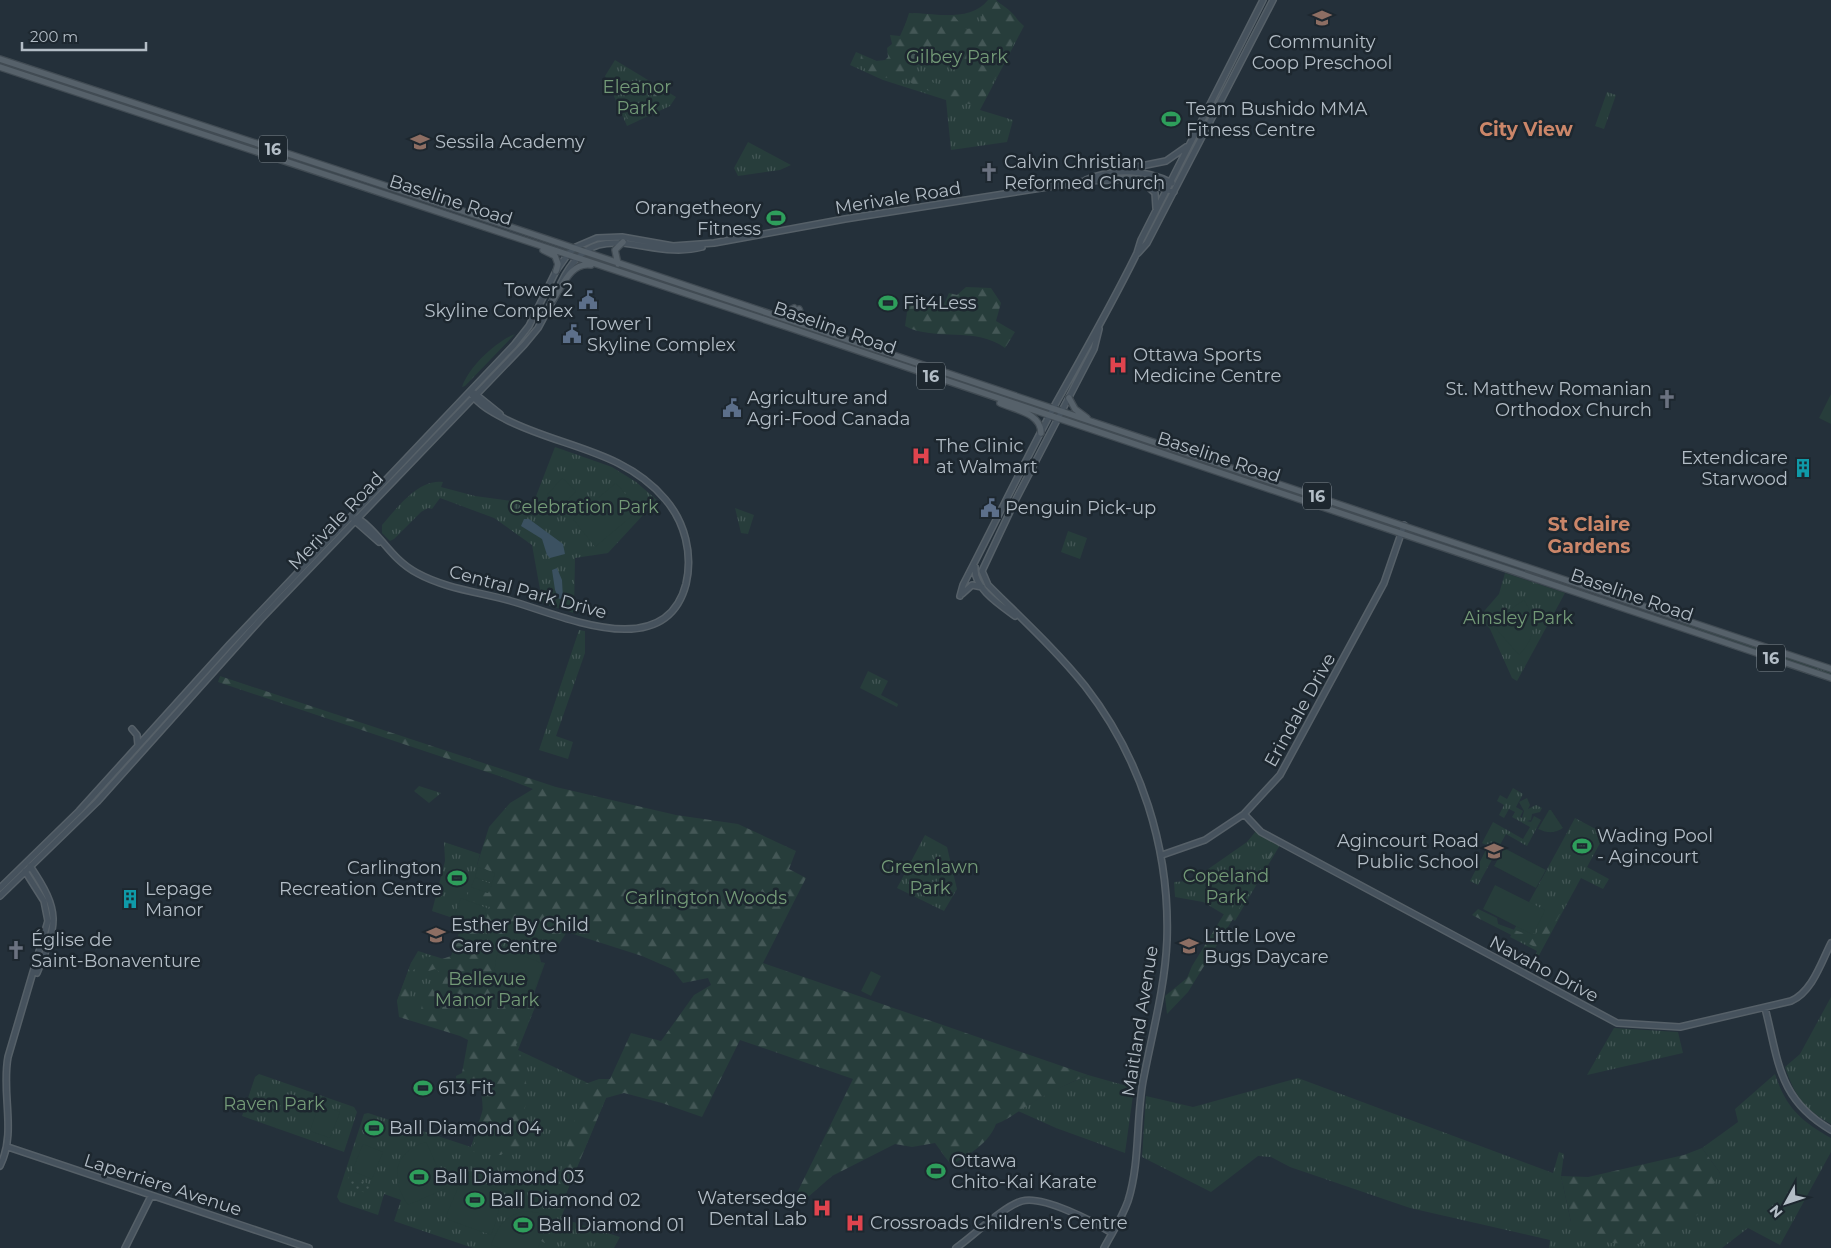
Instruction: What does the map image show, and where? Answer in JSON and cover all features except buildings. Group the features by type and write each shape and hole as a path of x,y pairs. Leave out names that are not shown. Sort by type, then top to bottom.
{"main road":[{"path":"1002,526 1094,348 1100,329 1137,253 1141,240 1263,0"},
{"path":"1137,253 1147,243 1178,186 1273,0"},
{"path":"1253,19 1263,20"},
{"name":"Baseline Road","path":"0,59 573,248 1831,669"},
{"name":"Baseline Road","path":"0,67 790,328 877,359 1401,532 1831,678"},
{"path":"1108,173 1166,162 1178,155 1190,143"},
{"name":"Merivale Road","path":"1086,180 1108,173 1142,173 1178,186"},
{"path":"1138,179 1150,186 1155,193 1156,210"},
{"name":"Merivale Road","path":"0,896 97,802 261,619 532,336 567,271 582,252 602,243 623,242 678,251 841,220 1086,180 1138,179 1174,192"},
{"path":"486,227 488,220"},
{"name":"Merivale Road","path":"0,888 111,776 224,650 526,331 556,272 573,248 590,240 609,236 673,246 714,243"},
{"path":"526,240 555,256 558,264 556,272"},
{"path":"618,264 615,250 623,242"},
{"path":"553,300 576,267 585,264 610,269"},
{"path":"686,294 688,287"},
{"path":"731,309 733,302"},
{"path":"779,317 796,308 803,320 821,331"},
{"path":"790,328 792,322"},
{"path":"982,587 972,584 960,596 1053,409 1086,348 1100,329"},
{"path":"877,359 879,351"},
{"path":"470,392 475,396"},
{"path":"985,394 1037,419 1041,425 1041,433"},
{"name":"Central Park Drive","path":"352,515 408,567 439,583 512,601 594,626 610,629 646,626 659,620 674,608 685,585 688,552 682,527 664,497 634,472 610,458 523,428 506,419 475,396"},
{"path":"1069,398 1075,409 1093,422"},
{"path":"1186,461 1189,454"},
{"path":"998,519 1002,526"},
{"name":"Erindale Drive","path":"1162,855 1206,840 1244,814 1280,775 1304,734 1384,583 1404,525"},
{"name":"Maitland Avenue","path":"1002,526 983,565 982,574 986,583 1076,676 1112,727 1131,760 1141,783 1150,807 1162,855 1167,940 1157,1020 1141,1093 1133,1178 1124,1212 1104,1248"},
{"path":"976,561 974,572 982,587"},
{"name":"Maitland Avenue","path":"982,587 1026,624"},
{"path":"132,729 137,735 138,745"},
{"path":"97,802 112,780 111,776"},
{"name":"Navaho Drive","path":"1244,814 1261,832 1617,1023 1680,1027 1765,1008 1799,997 1806,990 1831,943"},
{"path":"27,862 50,898 54,921 48,946 28,994"},
{"path":"0,1166 8,1147 7,1062 47,929 48,916 44,901 22,866"},
{"path":"1765,1008 1790,1095 1812,1119 1831,1130"},
{"name":"Laperriere Avenue","path":"8,1147 309,1248"},
{"path":"124,1248 151,1196"},
{"path":"956,1248 1015,1205 1032,1200 1082,1216 1112,1233"}],"green space":[{"name":"Gilbey Park","path":"988,0 996,0 1024,26 980,110 1013,120 1007,142 951,150 946,100 883,80 850,65 856,52 886,65 901,38 909,13 962,14 981,7"},
{"name":"Gilbey Park","path":"989,0 999,3 1009,10 1017,19 1021,28 985,98 975,105 954,100 925,89 911,83 909,78 913,76 968,94 978,83 978,75 966,68 943,66 929,58 920,66 906,65 902,79 897,79 874,74 860,64 861,55 876,61 885,60 888,57 887,48 892,44 890,35 900,36 908,18 914,13 954,16 965,29 977,28 982,22 982,9"},
{"name":"Eleanor Park","path":"615,60 676,97 670,106 627,126 605,76"},
{"path":"666,88 670,95 664,101 659,102 659,109 648,113 637,111 632,117 627,119 623,109 627,97 653,97 657,89"},
{"path":"1607,92 1616,95 1604,129 1595,126"},
{"path":"748,142 791,165 780,170 738,176 734,168"},
{"path":"966,287 991,288 1001,303 996,321 1015,332 1005,348 994,341 981,338 929,333 905,326 908,305 921,301 942,308 949,293 957,295"},
{"path":"515,334 462,387 471,371 484,355 500,342"},
{"path":"1831,394 1831,424 1819,418"},
{"name":"Celebration Park","path":"555,447 612,467 636,482 657,500 608,553 575,558 574,613 539,602 541,595 532,545 494,518 440,498 432,509 428,508 421,512 394,539 390,541 382,533 382,525 401,503 417,490 434,482 443,482 441,487 475,496 533,504"},
{"path":"562,478 576,491 561,508 547,495"},
{"path":"616,483 639,510 595,547 573,519"},
{"path":"735,508 754,515 748,534 741,533"},
{"path":"1068,531 1087,538 1080,559 1061,552"},
{"name":"Ainsley Park","path":"1505,573 1565,593 1517,681 1512,678 1490,629 1479,617 1499,594"},
{"path":"1524,600 1531,615 1533,629 1529,642 1519,655 1491,623"},
{"path":"1682,621 1831,672 1831,675 1681,624"},
{"path":"579,630 585,631 585,653 556,736 573,742 568,759 539,750"},
{"path":"868,671 888,681 881,695 898,704 897,707 860,688"},
{"name":"Carlington Woods","path":"220,676 556,787 676,815 738,824 796,851 789,869 806,878 763,963 1088,1075 1046,1095 1006,1120 996,1124 989,1137 983,1143 951,1165 935,1143 912,1147 895,1144 832,1176 799,1205 795,1197 853,1079 740,1040 702,1117 662,1103 624,1093 606,1098 565,1196 569,1197 563,1212 555,1214 545,1243 541,1241 551,1215 566,1149 585,1084 599,1079 610,1079 631,1033 661,1041 694,995 711,985 708,978 683,983 672,969 642,956 567,932 559,944 542,949 483,928 490,907 465,899 471,888 488,893 495,874 477,865 489,827 510,803 533,789 218,682"},
{"path":"419,786 441,793 429,803 414,791"},
{"path":"1513,788 1523,794 1516,807 1523,811 1520,817 1522,818 1524,811 1519,802 1527,798 1530,805 1528,809 1536,805 1542,808 1540,812 1532,814 1531,820 1527,821 1531,822 1534,816 1541,820 1527,846 1506,834 1478,885 1470,881 1488,846 1482,843 1493,822 1523,839 1530,827 1512,817 1515,812 1509,809 1504,818 1499,815 1504,805 1497,801 1500,795 1507,799"},
{"path":"1549,810 1551,810 1563,828 1550,832 1538,829"},
{"path":"1575,818 1605,834 1587,867 1609,879 1603,889 1581,878 1531,970 1528,968 1537,951 1510,937"},
{"name":"Copeland Park","path":"1256,831 1280,845 1235,921 1203,902 1175,897 1174,882 1191,881 1247,842"},
{"name":"Greenlawn Park","path":"925,835 947,847 957,889 944,911 897,888"},
{"name":"Bellevue Manor Park","path":"444,842 480,854 477,865 498,872 549,926 539,954 541,962 545,963 532,999 537,1002 518,1050 605,1091 606,1098 565,1196 569,1197 561,1218 620,1237 614,1248 473,1248 394,1221 401,1200 384,1194 378,1215 340,1202 337,1197 364,1114 368,1113 471,1147 484,1106 470,1035 399,1008 397,1001 411,963 418,951 450,961 465,922 432,911 445,861"},
{"path":"1275,845 1277,846 1273,854 1188,992 1167,1014 1165,996 1187,978 1192,966 1224,914 1229,915 1236,901 1240,902"},
{"path":"1504,848 1546,870 1536,888 1494,866"},
{"path":"478,867 495,873 492,883 475,877"},
{"path":"475,878 492,884 488,893 471,887"},
{"path":"1495,885 1545,910 1533,935 1483,909"},
{"path":"461,898 487,908 481,924 455,914"},
{"path":"1556,906 1561,912 1543,946 1535,947 1472,915 1478,909 1497,918 1498,924 1534,937 1549,911"},
{"name":"Bellevue Manor Park","path":"461,927 500,941 495,961 495,976 500,991 511,1009 522,1009 531,1000 537,1002 521,1039 516,1044 524,1071 527,1091 519,1134 521,1145 501,1155 496,1155 492,1151 493,1141 489,1138 486,1138 481,1143 480,1153 468,1151 477,1139 483,1113 480,1088 456,1079 456,1076 462,1073 468,1040 399,1017 397,1001 411,963 414,959 417,969 412,970 412,974 416,974 409,997 410,1002 414,1010 421,1010 425,991 436,983 442,985 445,975 435,969 429,971 420,968 424,956 442,959 451,956"},
{"path":"500,947 544,964 527,1010 510,998 498,984 495,968"},
{"path":"871,971 881,976 871,996 861,991"},
{"path":"1831,997 1831,1124 1814,1113 1802,1101 1785,1067 1800,1054"},
{"path":"1614,1028 1678,1032 1683,1053 1587,1075"},
{"name":"Raven Park","path":"259,1074 354,1107 357,1112 344,1152 242,1116 255,1077"},
{"path":"1775,1074 1784,1096 1796,1112 1811,1126 1831,1138 1831,1152 1780,1245 1748,1228 1722,1248 1549,1248 1550,1240 1410,1208 1290,1167 1271,1157 1258,1156 1211,1192 1142,1157 1146,1096 1193,1107 1298,1078 1553,1173 1559,1152 1564,1154 1561,1176 1571,1222 1720,1173 1702,1148 1738,1122 1735,1109"},
{"path":"1088,1075 1134,1088 1125,1153 1056,1128 1018,1111 1050,1092"},
{"path":"319,1104 340,1112 330,1138 310,1131"},
{"name":"Ball Diamond 04","path":"368,1118 382,1124 383,1134 378,1138 369,1139 365,1135"},
{"name":"Ball Diamond 03","path":"426,1142 447,1188 408,1205 399,1186 398,1168 401,1159 407,1152"},
{"path":"363,1144 383,1152 372,1179 352,1171"},
{"path":"1702,1148 1720,1173 1697,1215 1642,1244 1610,1243 1571,1222 1561,1176 1588,1177 1684,1155"},
{"name":"Ball Diamond 02","path":"464,1174 486,1184 493,1189 497,1196 499,1203 498,1211 491,1235 449,1220 446,1216"},
{"path":"349,1176 371,1185 368,1194 347,1185"},
{"name":"Ball Diamond 01","path":"527,1211 550,1215 538,1248 501,1248 491,1245 500,1227 508,1218"}],"water":[{"path":"524,519 529,519 563,544 565,554 550,558 547,555 542,539 521,526"},
{"path":"557,568 562,580 563,598 559,599 555,590 552,570"}],"place":[{"name":"Community Coop Preschool","path":"1322,18"},
{"name":"Team Bushido MMA Fitness Centre","path":"1171,119"},
{"name":"Sessila Academy","path":"420,142"},
{"name":"Calvin Christian Reformed Church","path":"989,172"},
{"name":"Orangetheory Fitness","path":"776,218"},
{"name":"Tower 2 Skyline Complex","path":"588,300"},
{"name":"Fit4Less","path":"888,303"},
{"name":"Tower 1 Skyline Complex","path":"572,334"},
{"name":"Ottawa Sports Medicine Centre","path":"1118,365"},
{"name":"St. Matthew Romanian Orthodox Church","path":"1667,399"},
{"name":"Agriculture and Agri-Food Canada","path":"732,408"},
{"name":"The Clinic at Walmart","path":"921,456"},
{"name":"Extendicare Starwood","path":"1803,468"},
{"name":"Penguin Pick-up","path":"990,508"},
{"name":"Wading Pool - Agincourt","path":"1582,846"},
{"name":"Agincourt Road Public School","path":"1494,851"},
{"name":"Carlington Recreation Centre","path":"457,878"},
{"name":"Lepage Manor","path":"130,899"},
{"name":"Esther By Child Care Centre","path":"436,935"},
{"name":"Little Love Bugs Daycare","path":"1189,946"},
{"name":"Église de Saint-Bonaventure","path":"16,950"},
{"name":"613 Fit","path":"423,1088"},
{"name":"Ball Diamond 04","path":"374,1128"},
{"name":"Ottawa Chito-Kai Karate","path":"936,1171"},
{"name":"Ball Diamond 03","path":"419,1177"},
{"name":"Ball Diamond 02","path":"475,1200"},
{"name":"Watersedge Dental Lab","path":"822,1208"},
{"name":"Crossroads Children's Centre","path":"855,1223"},
{"name":"Ball Diamond 01","path":"523,1225"}],"district":[{"name":"City View","path":"1526,129"},
{"name":"St Claire Gardens","path":"1589,535"}]}
